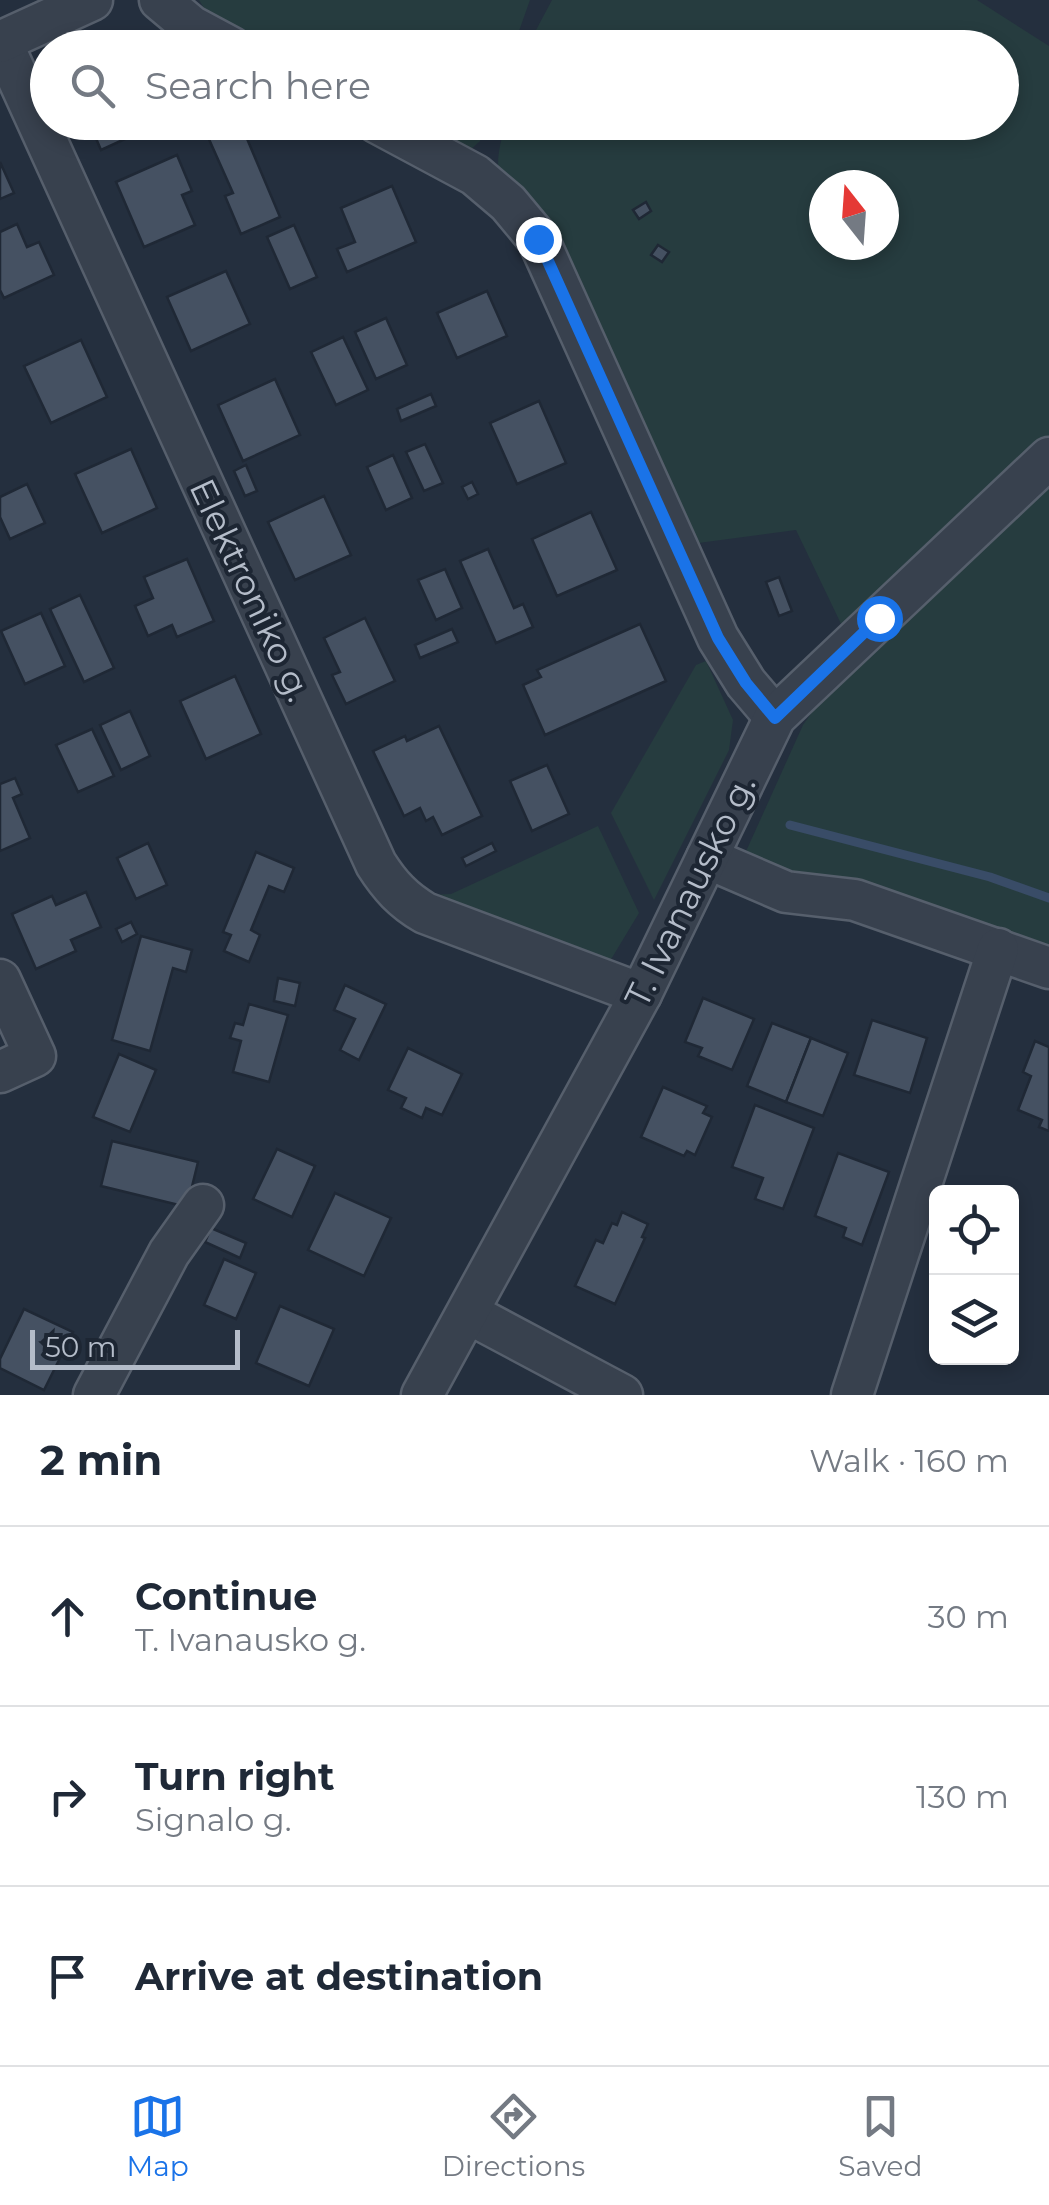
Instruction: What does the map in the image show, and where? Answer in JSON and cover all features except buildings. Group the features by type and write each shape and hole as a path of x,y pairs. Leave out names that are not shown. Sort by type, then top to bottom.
{"street":[{"path":"0,42 92,0"},
{"path":"160,0 198,30"},
{"name":"Elektroniko g.","path":"0,42 30,108"},
{"name":"Elektroniko g.","path":"45,140 376,864 390,886 425,913 641,994"},
{"path":"410,140 475,175 508,202 538,239 718,638 746,683 775,718"},
{"name":"T. Ivanausko g.","path":"422,1395 641,994 775,718 1049,458"},
{"path":"707,858 786,892 855,900 1049,968"},
{"path":"852,1395 998,949"},
{"path":"0,980 18,1064"},
{"path":"94,1395 169,1253 203,1206"},
{"path":"468,1313 622,1395"}],"green space":[{"path":"199,0 530,0 519,30 233,30 210,18"},
{"path":"552,0 977,0 1049,46 1049,438 843,628 796,530 691,544 499,175 501,140 1019,140 1019,30 536,30"},
{"path":"442,140 480,140 468,152"},
{"path":"1049,484 1049,953 786,878 743,858 803,725 825,694"},
{"path":"706,661 733,720 729,750 654,900 611,813 696,665"},
{"path":"598,826 639,913 610,961 429,895 451,894"}],"waterway":[{"path":"790,825 990,877 1049,898"}],"route":[{"path":"538,239 718,638 746,683 775,718 879,618"}]}
